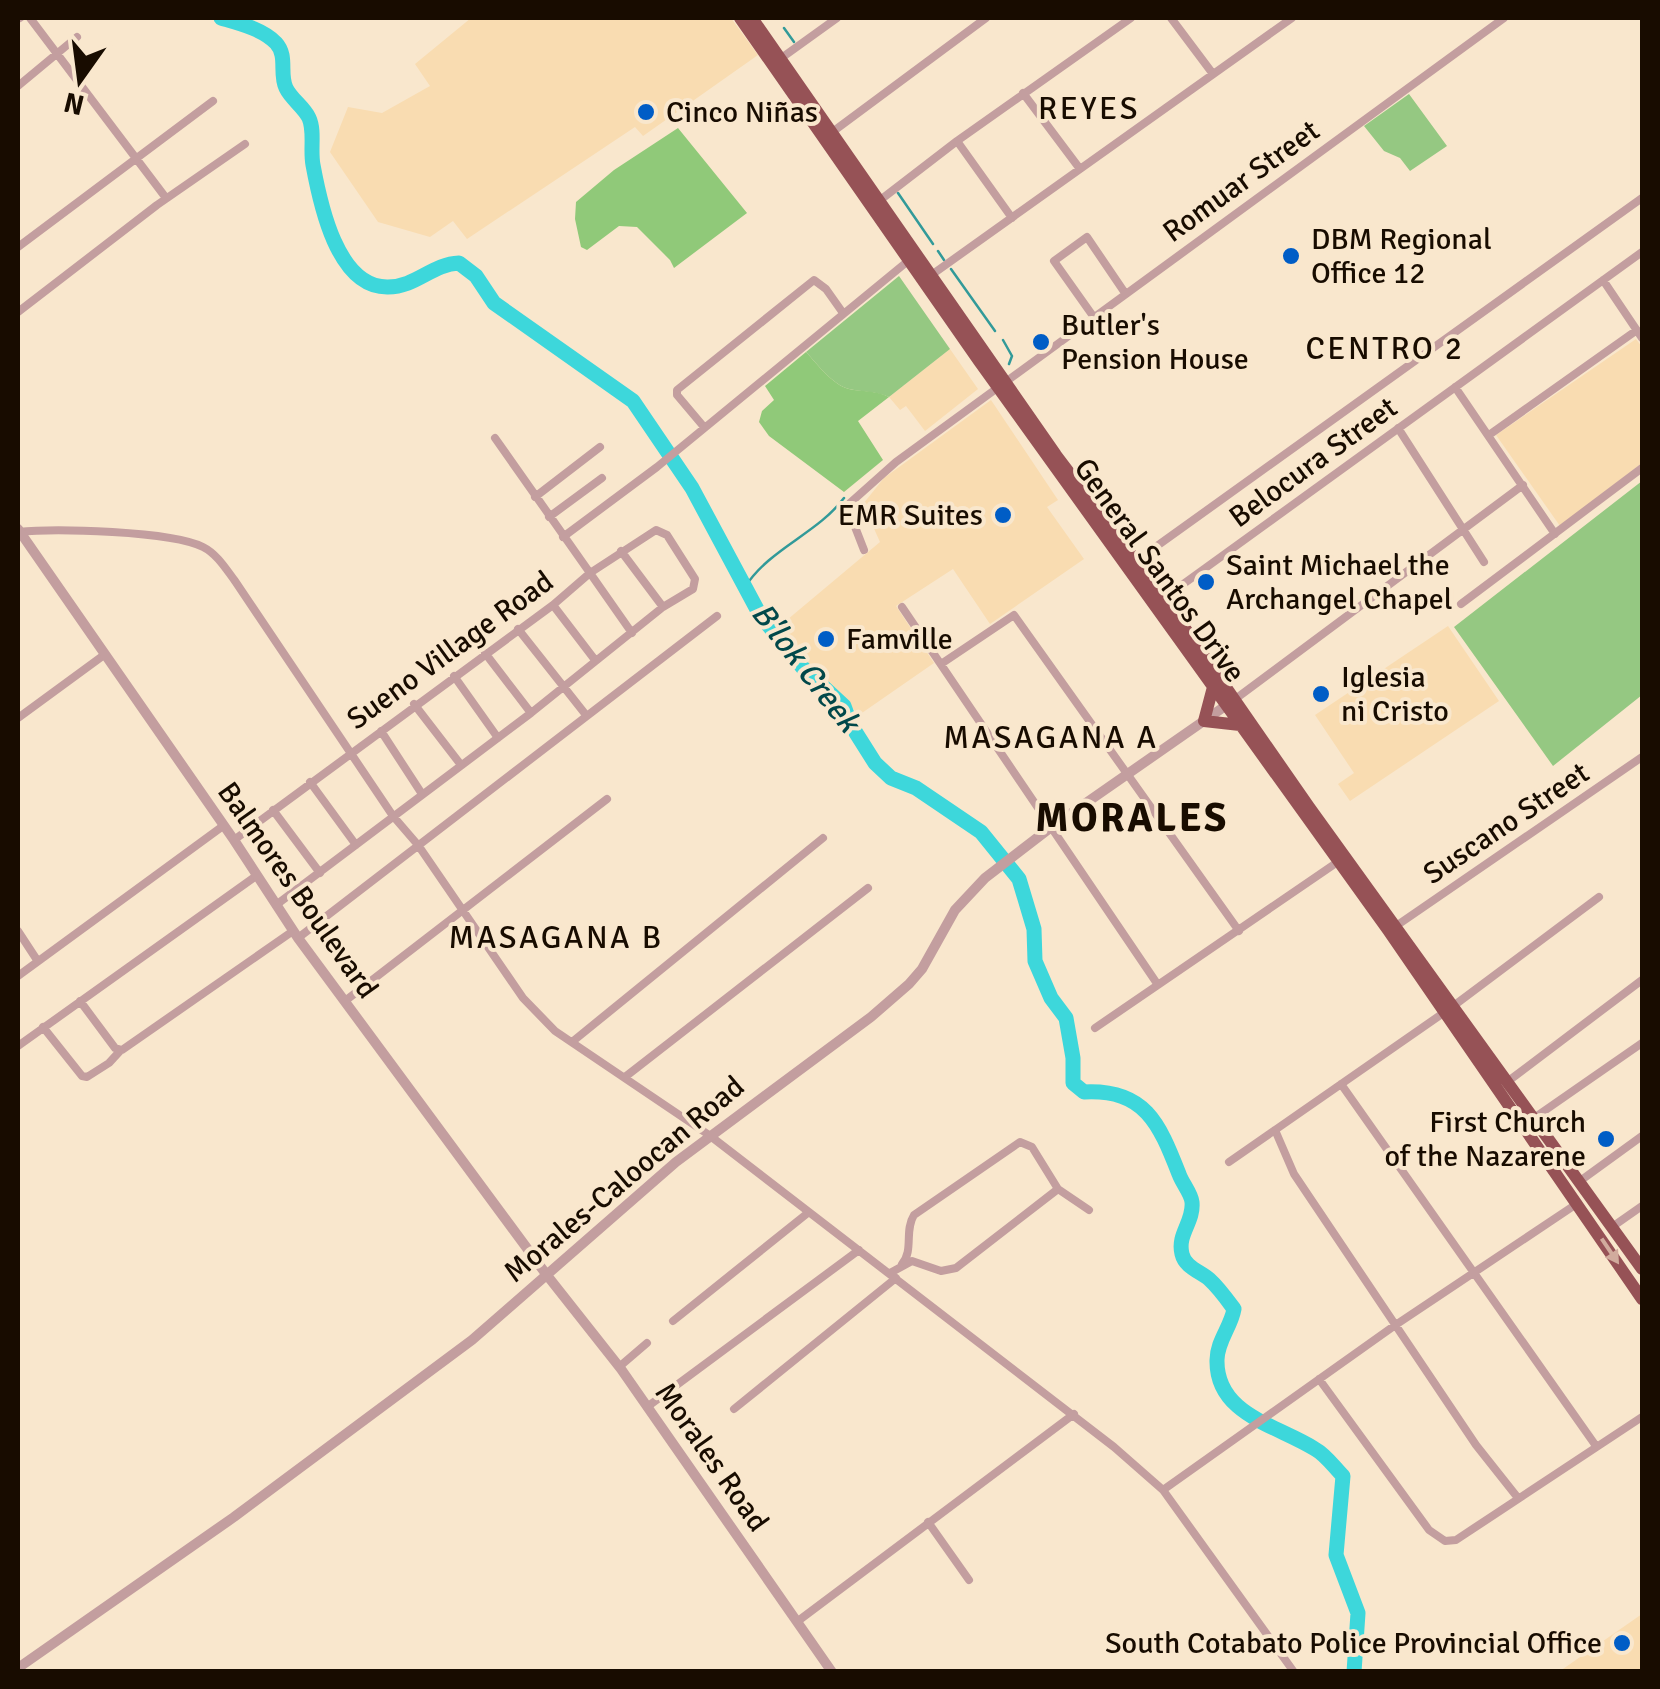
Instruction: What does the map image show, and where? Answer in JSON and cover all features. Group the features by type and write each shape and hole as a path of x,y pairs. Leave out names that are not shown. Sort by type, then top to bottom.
{"highway":[{"name":"General Santos Drive","path":"740,18 908,260 1136,561 1213,686 1230,703 1240,725 1396,926 1642,1299"},
{"name":"General Santos Drive","path":"752,18 1001,384 1449,1009 1534,1118 1642,1269"},
{"path":"1213,686 1204,721 1240,725"}],"street":[{"path":"30,18 166,198"},
{"path":"780,59 837,18"},
{"path":"831,133 986,18"},
{"path":"879,201 957,140 1131,18"},
{"path":"1171,18 1213,74"},
{"path":"930,276 1292,18"},
{"name":"Romuar Street","path":"864,550 850,514 852,500 1001,384 1504,18"},
{"path":"18,86 77,37"},
{"path":"1023,93 1080,169"},
{"path":"18,247 213,100"},
{"path":"957,140 1012,218"},
{"path":"18,312 166,198 245,144"},
{"path":"1136,561 1642,198"},
{"path":"1093,316 1054,262 1087,236 1126,292"},
{"name":"Belocura Street","path":"1160,601 1642,252"},
{"name":"Sueno Village Road","path":"234,840 552,605 590,572 563,536 657,466 908,260"},
{"path":"704,427 677,390 814,280 826,288 843,313"},
{"path":"1488,435 1640,334 1603,280"},
{"path":"1455,387 1556,534"},
{"path":"1398,428 1484,562"},
{"path":"494,438 563,536"},
{"path":"535,497 600,447"},
{"path":"1461,604 1642,468"},
{"path":"550,517 602,478"},
{"path":"1230,703 1524,485"},
{"path":"18,531 64,530 189,541 211,552 235,581 392,816 418,845 523,998 555,1031 708,1135 1074,1414 1163,1490 1294,1672"},
{"path":"276,905 692,588 695,579 667,536 652,530 590,572 632,633"},
{"name":"Balmores Boulevard","path":"18,531 234,840 295,935 546,1274"},
{"path":"621,551 663,607"},
{"path":"552,605 595,660"},
{"path":"902,607 1158,985"},
{"path":"941,664 1014,615 1239,931"},
{"path":"43,1027 82,1076 101,1069 120,1051 295,935 418,845 717,616"},
{"path":"518,629 586,715"},
{"path":"484,653 531,713"},
{"path":"18,718 104,654"},
{"path":"454,676 498,738"},
{"name":"Morales-Caloocan Road","path":"18,1668 234,1517 446,1360 708,1135 909,984 922,969 955,910 999,866 1230,703"},
{"path":"414,704 461,765"},
{"path":"380,731 422,794"},
{"name":"Suscano Street","path":"1396,926 1642,756"},
{"path":"310,782 356,845"},
{"path":"345,1002 607,799"},
{"path":"273,810 320,873"},
{"path":"18,976 223,826"},
{"path":"572,1042 823,838"},
{"path":"1096,1028 1342,860"},
{"path":"18,1046 256,876"},
{"path":"624,1077 868,888"},
{"path":"1230,1162 1449,1009 1599,897"},
{"path":"18,930 37,960"},
{"path":"1507,1082 1642,980"},
{"path":"80,1001 120,1051"},
{"path":"1534,1118 1642,1042"},
{"path":"1340,1084 1596,1446"},
{"path":"1276,1130 1294,1174 1394,1326 1518,1498"},
{"path":"1580,1181 1642,1136"},
{"path":"734,1408 893,1276 908,1258 908,1230 914,1216 1010,1146 1020,1142 1032,1147 1058,1189 1088,1210"},
{"path":"902,1264 922,1262 929,1268 948,1272 1058,1189"},
{"path":"1163,1490 1394,1326 1590,1195"},
{"path":"1612,1227 1642,1206"},
{"path":"672,1322 809,1212"},
{"path":"647,1408 858,1250"},
{"name":"Morales Road","path":"546,1274 619,1367 832,1672"},
{"path":"619,1367 647,1343"},
{"path":"1319,1379 1438,1538 1456,1540 1642,1417"},
{"path":"798,1621 1074,1414"},
{"path":"928,1522 970,1580"}],"shaded area":[{"path":"471,18 731,18 758,55 643,136 635,127 467,239 453,221 430,237 378,222 330,152 348,107 382,113 430,86 415,64"},
{"path":"1636,339 1642,347 1642,463 1560,526 1496,435"},
{"path":"950,349 978,389 925,431 906,406 900,410 889,397"},
{"path":"991,400 1058,500 1047,507 1084,559 990,624 953,569 896,606 934,663 859,715 826,680 807,670 775,630 880,542 863,504 884,478"},
{"path":"1448,626 1499,701 1350,801 1338,784 1354,773 1315,715"},
{"name":"South Cotabato Police Provincial Office","path":"1642,1614 1642,1671 1560,1671"}],"green space":[{"path":"1409,94 1447,146 1410,171 1400,158 1384,151 1364,126"},
{"path":"678,128 747,213 674,268 637,227 619,226 587,250 581,247 576,202 614,170"},
{"path":"899,276 950,349 889,397 843,387 806,352"},
{"path":"806,352 843,387 889,397 858,421 883,460 844,492 769,436 759,422 762,411 774,400 765,386"},
{"path":"1642,481 1642,695 1553,766 1454,627"}],"waterway":[{"name":"B'lok Creek","path":"221,18 257,30 280,48 286,88 311,123 313,165 326,221 344,259 356,274 370,284 398,286 459,263 476,276 494,303 633,401 692,488 760,615 803,668 844,706 875,763 891,778 916,788 981,832 1019,879 1034,929 1035,961 1051,998 1066,1018 1073,1083 1084,1092 1122,1096 1147,1113 1190,1195 1191,1216 1181,1247 1184,1258 1213,1282 1234,1309 1217,1360 1219,1379 1227,1394 1251,1416 1319,1452 1343,1476 1336,1555 1358,1613 1354,1672"},
{"path":"784,28 794,42"},
{"path":"898,193 933,244"},
{"path":"938,251 944,260"},
{"path":"951,269 995,331"},
{"path":"1003,340 1012,356 1009,364"},
{"path":"745,587 767,562 821,522 844,498"}],"place":[{"name":"Cinco Niñas","path":"646,112"},
{"name":"DBM Regional Office 12","path":"1291,256"},
{"name":"Butler's Pension House","path":"1041,342"},
{"name":"EMR Suites","path":"1003,515"},
{"name":"Saint Michael the Archangel Chapel","path":"1206,582"},
{"name":"Famville","path":"826,639"},
{"name":"Iglesia ni Cristo","path":"1321,694"},
{"name":"First Church of the Nazarene","path":"1606,1139"},
{"name":"South Cotabato Police Provincial Office","path":"1622,1643"}],"district":[{"name":"REYES","path":"1089,108"},
{"name":"CENTRO 2","path":"1385,348"},
{"name":"MASAGANA A","path":"1051,737"},
{"name":"MORALES","path":"1132,817"},
{"name":"MASAGANA B","path":"556,937"}]}
